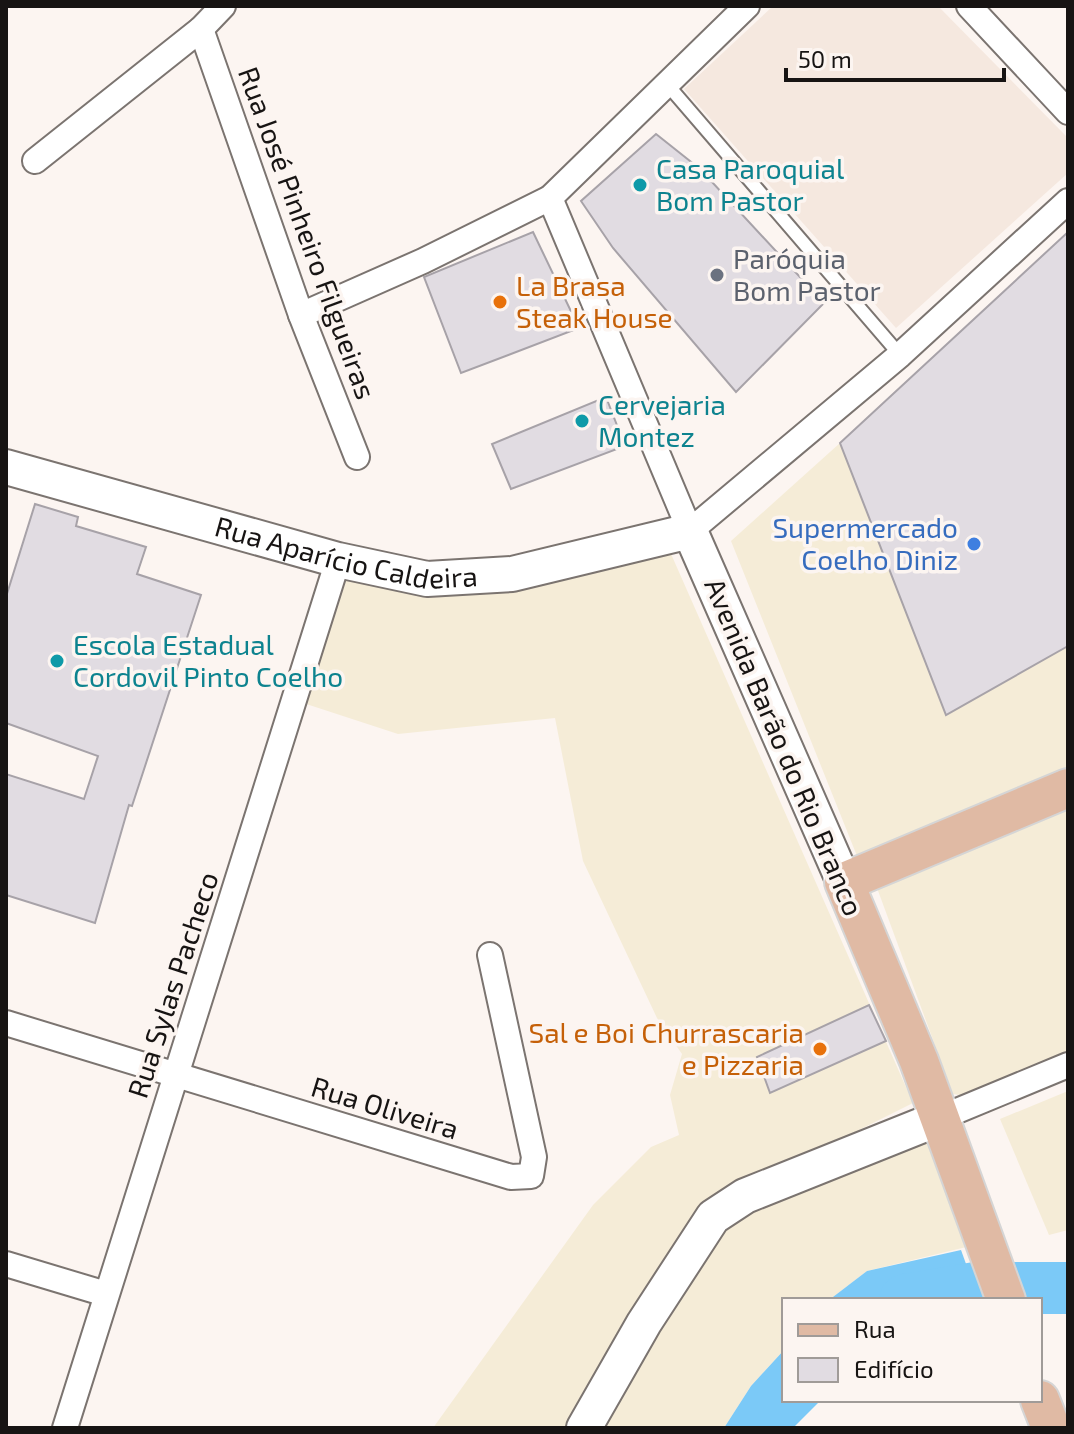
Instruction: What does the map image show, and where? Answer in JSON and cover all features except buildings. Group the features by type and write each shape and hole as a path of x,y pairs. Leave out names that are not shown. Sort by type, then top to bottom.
{"main road":[{"path":"844,882 1068,788"},
{"name":"Avenida Barão do Rio Branco","path":"844,882 940,1118 1005,1298"},
{"path":"1041,1402 1051,1428"}],"street":[{"path":"35,161 201,29 223,6"},
{"path":"301,315 423,261 550,198 747,6"},
{"path":"969,6 1068,112"},
{"name":"Rua José Pinheiro Filgueiras","path":"201,29 301,315 357,457"},
{"name":"Avenida Barão do Rio Branco","path":"550,198 690,531 844,882"},
{"path":"690,531 900,355 1068,201"},
{"name":"Rua Aparício Caldeira","path":"6,467 338,560 427,579 512,574 690,531"},
{"name":"Rua Sylas Pacheco","path":"65,1428 338,560"},
{"name":"Rua Oliveira","path":"6,1023 511,1177 531,1176 534,1157 490,955"},
{"path":"584,1428 644,1323 713,1217 745,1196 1068,1065"},
{"path":"6,1264 106,1294"}],"lane":[{"path":"666,83 900,355"}],"shaded area":[{"path":"773,6 938,6 1068,138 1068,173 896,328 684,89"},
{"path":"840,443 1068,646 1068,774 857,856 731,541"},
{"path":"664,538 913,1103 859,1130 841,1156 940,1118 987,1242 867,1271 832,1298 782,1298 782,1352 751,1386 724,1428 433,1428 593,1205 651,1147 679,1135 670,1095 682,1054 657,1018 583,861 555,718 398,734 294,700 338,560 427,578"},
{"path":"1068,802 1068,1050 966,1096 953,1094 877,888"},
{"path":"1068,1091 1068,1230 1049,1235 1000,1119"}],"water":[{"path":"961,1250 978,1298 832,1298 867,1271"},
{"path":"782,1352 782,1402 819,1402 793,1428 724,1428 751,1386"}],"waterway":[{"path":"917,1298 976,1288 1068,1288"}],"place":[{"name":"Casa Paroquial Bom Pastor","path":"640,185"},
{"name":"Paróquia Bom Pastor","path":"717,275"},
{"name":"La Brasa Steak House","path":"500,302"},
{"name":"Cervejaria Montez","path":"582,421"},
{"name":"Supermercado Coelho Diniz","path":"974,544"},
{"name":"Escola Estadual Cordovil Pinto Coelho","path":"57,661"},
{"name":"Sal e Boi Churrascaria e Pizzaria","path":"820,1049"}]}
